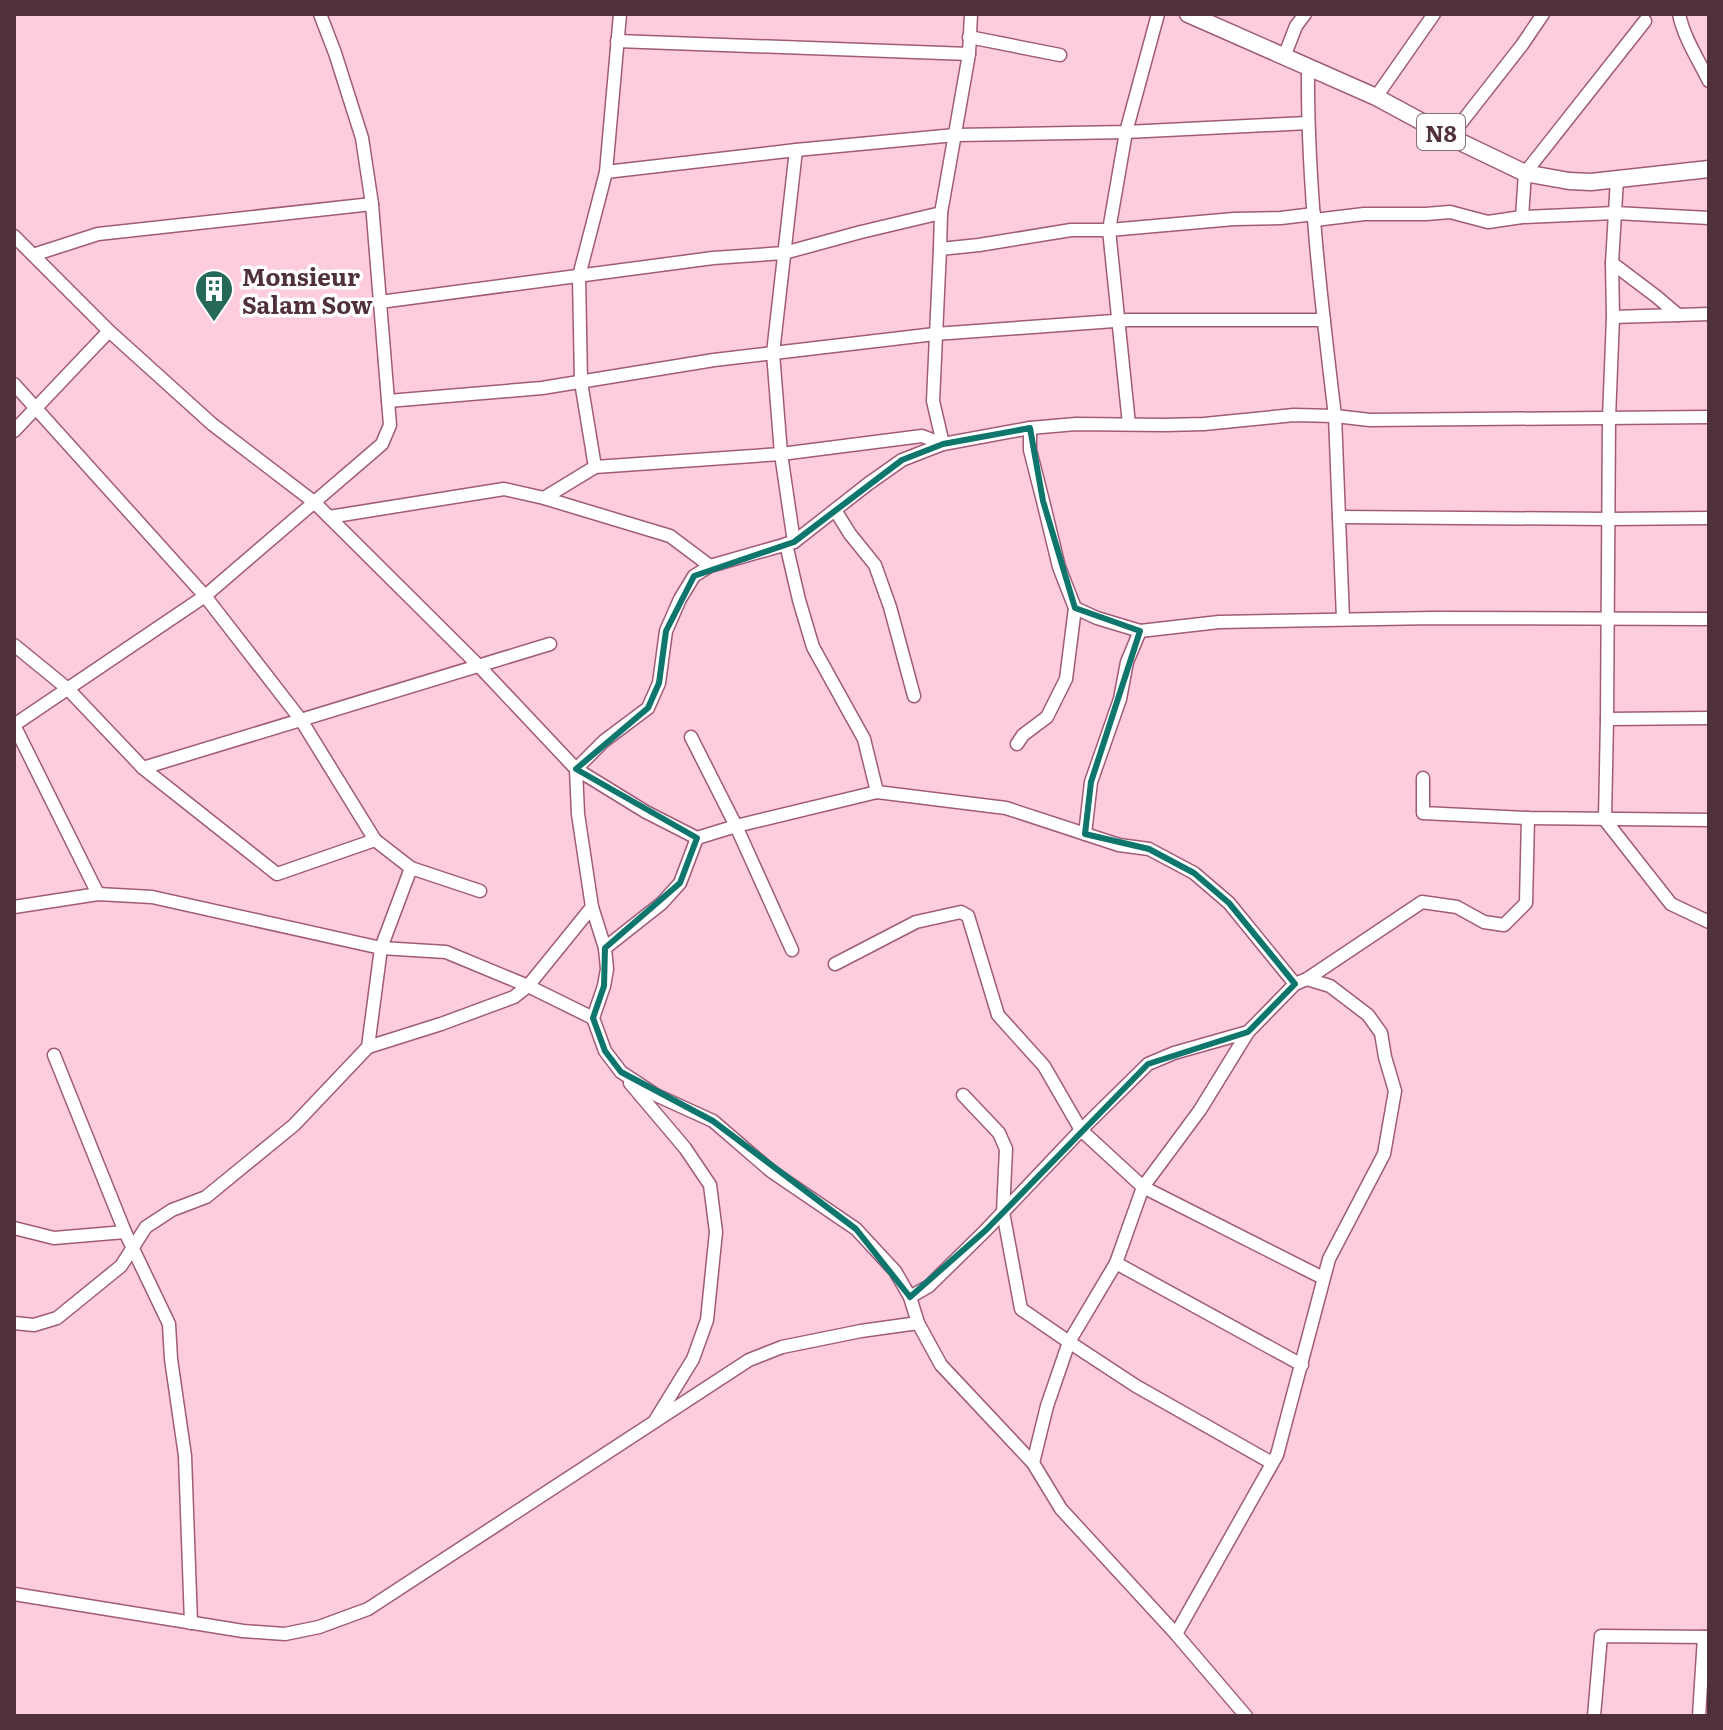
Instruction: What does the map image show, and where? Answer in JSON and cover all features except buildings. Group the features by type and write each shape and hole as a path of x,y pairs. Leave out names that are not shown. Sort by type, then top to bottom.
{"main road":[{"name":"N8","path":"1188,14 1376,97 1525,173 1569,181 1709,169"}],"street":[{"path":"98,894 14,725 205,596 382,444 390,425 372,204 362,138 320,14"},
{"path":"595,467 581,382 579,276 606,172 620,14"},
{"path":"943,444 933,401 941,213 969,54 971,14"},
{"path":"1129,424 1109,230 1126,132 1158,14"},
{"path":"1284,57 1296,26 1305,14"},
{"path":"1376,97 1434,14"},
{"path":"1450,137 1543,14"},
{"path":"1679,14 1709,81"},
{"path":"1522,217 1525,173 1645,21"},
{"path":"969,37 1060,55"},
{"path":"617,41 969,54"},
{"path":"1308,68 1308,123 1315,217 1335,416 1343,619"},
{"path":"606,172 955,135 1126,132 1308,123"},
{"path":"796,150 773,353 790,543 799,600 813,647 864,739 877,792"},
{"path":"1617,179 1609,418 1605,820 1671,904 1709,922"},
{"path":"33,255 98,234 372,204"},
{"path":"940,249 1071,230 1109,230 1234,219 1450,212 1488,222 1522,217 1615,213 1709,218"},
{"path":"380,302 713,258 784,253 941,213"},
{"path":"14,237 109,331 212,424 314,502 479,666 576,769 646,812 697,838 877,792 1006,808 1119,845 1149,849 1194,873 1229,903 1301,981 1330,986 1368,1015 1381,1033 1395,1091 1384,1154 1329,1259 1277,1455 1176,1634"},
{"path":"1612,263 1678,315"},
{"path":"1613,317 1709,314"},
{"path":"388,401 542,388 714,360 935,334 1118,321 1324,320"},
{"path":"14,431 109,331"},
{"path":"14,384 205,596 301,720 375,840 411,868 480,891"},
{"path":"654,1422 693,1359 707,1320 716,1232 710,1185 685,1148 605,1051 593,1018 607,969 605,948 592,907 578,814 576,769 604,741 648,708 659,683 666,631 694,576 710,566 790,543 902,460 943,444 1030,428 1076,424 1204,424 1294,415 1370,420 1709,417"},
{"path":"1017,744 1023,735 1047,717 1066,679 1075,608 1059,567 1030,450 1030,428"},
{"path":"544,498 595,467 781,454 922,436 943,444"},
{"path":"329,517 504,489 670,536 710,566"},
{"path":"835,510 875,565 914,696"},
{"path":"1339,517 1709,518"},
{"path":"1075,608 1140,631 1219,622 1343,619 1709,619"},
{"path":"1085,834 1091,782 1120,699 1127,662 1140,631"},
{"path":"143,768 550,644"},
{"path":"14,645 68,689 143,768 277,874 375,840"},
{"path":"1607,719 1709,718"},
{"path":"691,737 736,826 792,950"},
{"path":"1423,778 1423,813 1605,820 1709,820"},
{"path":"1033,1463 1047,1406 1069,1342 1116,1263 1143,1187 1200,1110 1248,1032 1301,981 1422,902 1457,907 1484,922 1504,925 1526,903 1528,818"},
{"path":"605,948 662,903 680,883 697,838"},
{"path":"368,1047 381,948 411,868"},
{"path":"14,907 98,894 152,897 381,948 446,952 528,986 593,1018"},
{"path":"14,1323 34,1325 57,1318 121,1266 146,1227 172,1210 206,1197 294,1125 368,1047 514,997 528,986 592,907"},
{"path":"835,964 916,922 961,912 968,916 998,1015 1044,1066 1081,1130 1143,1187 1323,1278"},
{"path":"910,1297 929,1286 1148,1064 1174,1053 1248,1032"},
{"path":"54,1055 125,1232 169,1324 185,1456 191,1623"},
{"path":"621,1072 656,1095 713,1121 771,1171 856,1229 895,1271 941,1365 1033,1463 1061,1509 1176,1634 1246,1716"},
{"path":"963,1095 999,1133 1006,1149 1003,1212 1021,1309 1136,1386 1272,1463"},
{"path":"14,1228 54,1238 125,1232"},
{"path":"1116,1263 1302,1365"},
{"path":"14,1594 243,1631 285,1634 319,1627 368,1609 749,1360 782,1347 918,1323"},
{"path":"1594,1716 1601,1636 1707,1637 1699,1716"}],"highlighted area":[{"path":"1030,428 1043,501 1075,608 1140,631 1091,782 1085,834 1149,849 1194,873 1229,903 1295,984 1248,1032 1148,1064 986,1230 910,1297 856,1229 713,1121 621,1072 605,1051 593,1018 604,986 605,948 680,883 697,838 576,769 648,708 659,683 666,631 694,576 794,542 902,460 943,444"}],"place":[{"name":"Monsieur Salam Sow","path":"214,323"}]}
